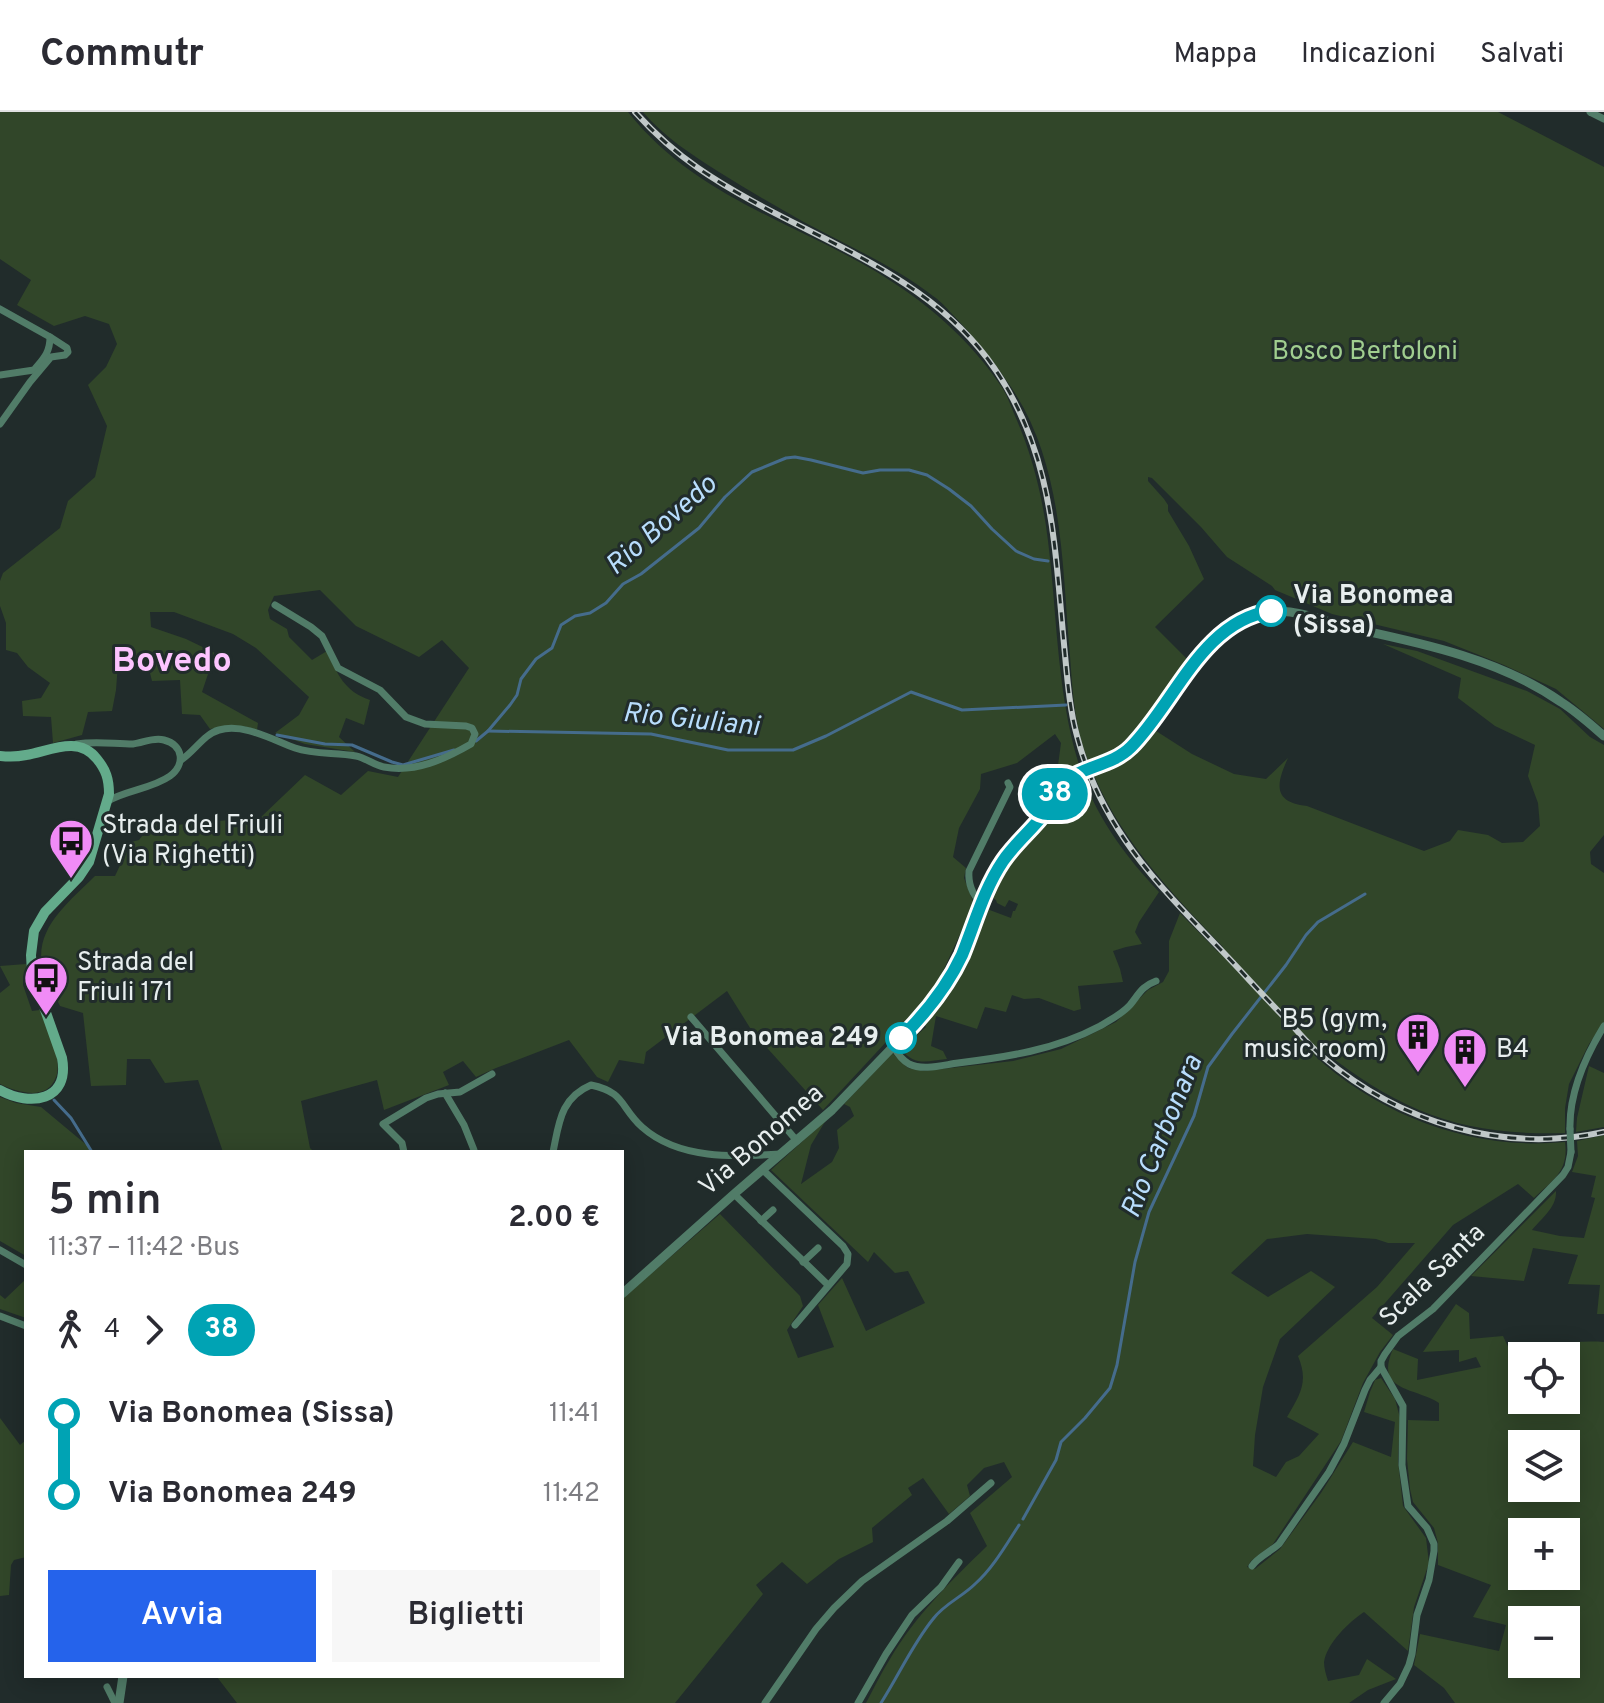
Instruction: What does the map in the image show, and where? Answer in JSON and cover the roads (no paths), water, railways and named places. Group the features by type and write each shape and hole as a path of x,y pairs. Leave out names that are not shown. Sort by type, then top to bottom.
{"main road":[{"path":"0,756 24,756 72,745 92,752 103,766 109,784 89,862 41,917 32,942 32,973 64,1065 62,1079 55,1091 40,1098 21,1098 0,1090"}],"street":[{"path":"1590,112 1604,119"},
{"path":"0,309 50,337 67,348 68,352 51,357 0,424"},
{"path":"0,375 34,370 49,351 50,337"},
{"path":"106,802 163,780 210,733 227,728 247,731 305,751 354,755 382,766 406,768 424,766 471,744 475,734 472,728 425,724 406,717 380,690 338,668 322,636 275,605"},
{"name":"Via Bonomea","path":"624,1292 841,1101 920,1018 951,975 981,903 1008,854 1045,813 1059,787 1065,780 1112,760 1131,747 1222,632 1253,616 1274,611 1298,612 1430,646 1475,660 1533,685 1558,699 1604,736"},
{"path":"72,745 102,742 136,744 162,739 176,747 181,753 181,760"},
{"path":"981,903 972,890 969,871 1010,787 1008,783"},
{"path":"893,1046 902,1058 917,1067 1035,1051 1098,1027 1128,1007 1147,984 1156,981"},
{"path":"691,1017 797,1141"},
{"name":"Scala Santa","path":"1384,1703 1405,1674 1412,1654 1417,1615 1429,1580 1434,1544 1427,1528 1408,1506 1402,1459 1403,1406 1381,1367 1381,1361 1398,1336 1433,1309 1563,1175 1571,1152 1574,1091 1590,1050 1604,1026"},
{"path":"404,1150 402,1143 383,1124 426,1098 460,1092 492,1074"},
{"path":"554,1150 565,1104 591,1085 618,1096 641,1126 679,1149 733,1156 781,1154"},
{"path":"445,1093 464,1125 474,1150"},
{"path":"763,1170 848,1254 847,1264 795,1325"},
{"path":"734,1194 828,1285"},
{"path":"761,1221 773,1210"},
{"path":"803,1262 818,1248"},
{"path":"0,1250 24,1264"},
{"path":"0,1316 24,1325"},
{"path":"1252,1566 1279,1544 1329,1472 1344,1444 1365,1390 1381,1367"},
{"path":"765,1703 834,1608 862,1581 947,1521 991,1483"},
{"path":"858,1703 912,1615 941,1587 959,1562"},
{"path":"117,1703 123,1678"},
{"path":"107,1687 117,1703"}],"waterway":[{"name":"Rio Bovedo","path":"476,741 510,705 517,695 521,679 536,659 552,648 561,625 606,603 623,584 641,574 699,528 725,497 752,472 786,458 811,460 863,473 909,470 927,475 971,506 1016,551 1048,561"},
{"name":"Rio Giuliani","path":"488,731 651,734 728,750 793,750 911,692 962,710 1066,705"},
{"name":"Rio Bovedo","path":"277,735 325,744 352,745 403,765 454,750"},
{"name":"Rio Carbonara","path":"1023,1519 1056,1460 1061,1442 1110,1388 1135,1262 1149,1212 1194,1116 1208,1067 1306,935 1318,922 1365,894"},
{"path":"54,1100 71,1118 91,1150"},
{"name":"Rio Carbonara","path":"881,1703 925,1629 942,1609 982,1578 1019,1525"}],"railway":[{"path":"635,112 665,142 698,168 773,212 851,252 925,298 958,325 987,358 1009,391 1038,460 1053,531 1072,714 1087,769 1101,799 1134,853 1154,878 1306,1041 1353,1080 1385,1100 1455,1128 1529,1139 1566,1138 1604,1132"}],"place":[{"name":"Via Bonomea (Sissa)","path":"1271,611"},
{"name":"Strada del Friuli (Via Righetti)","path":"71,880"},
{"name":"Strada del Friuli 171","path":"46,1017"},
{"name":"Via Bonomea 249","path":"901,1038"},
{"name":"B5 (gym, music room)","path":"1418,1074"},
{"name":"B4","path":"1465,1089"}],"district":[{"name":"Bovedo","path":"172,662"}],"park label":[{"name":"Bosco Bertoloni","path":"1365,352"}]}
